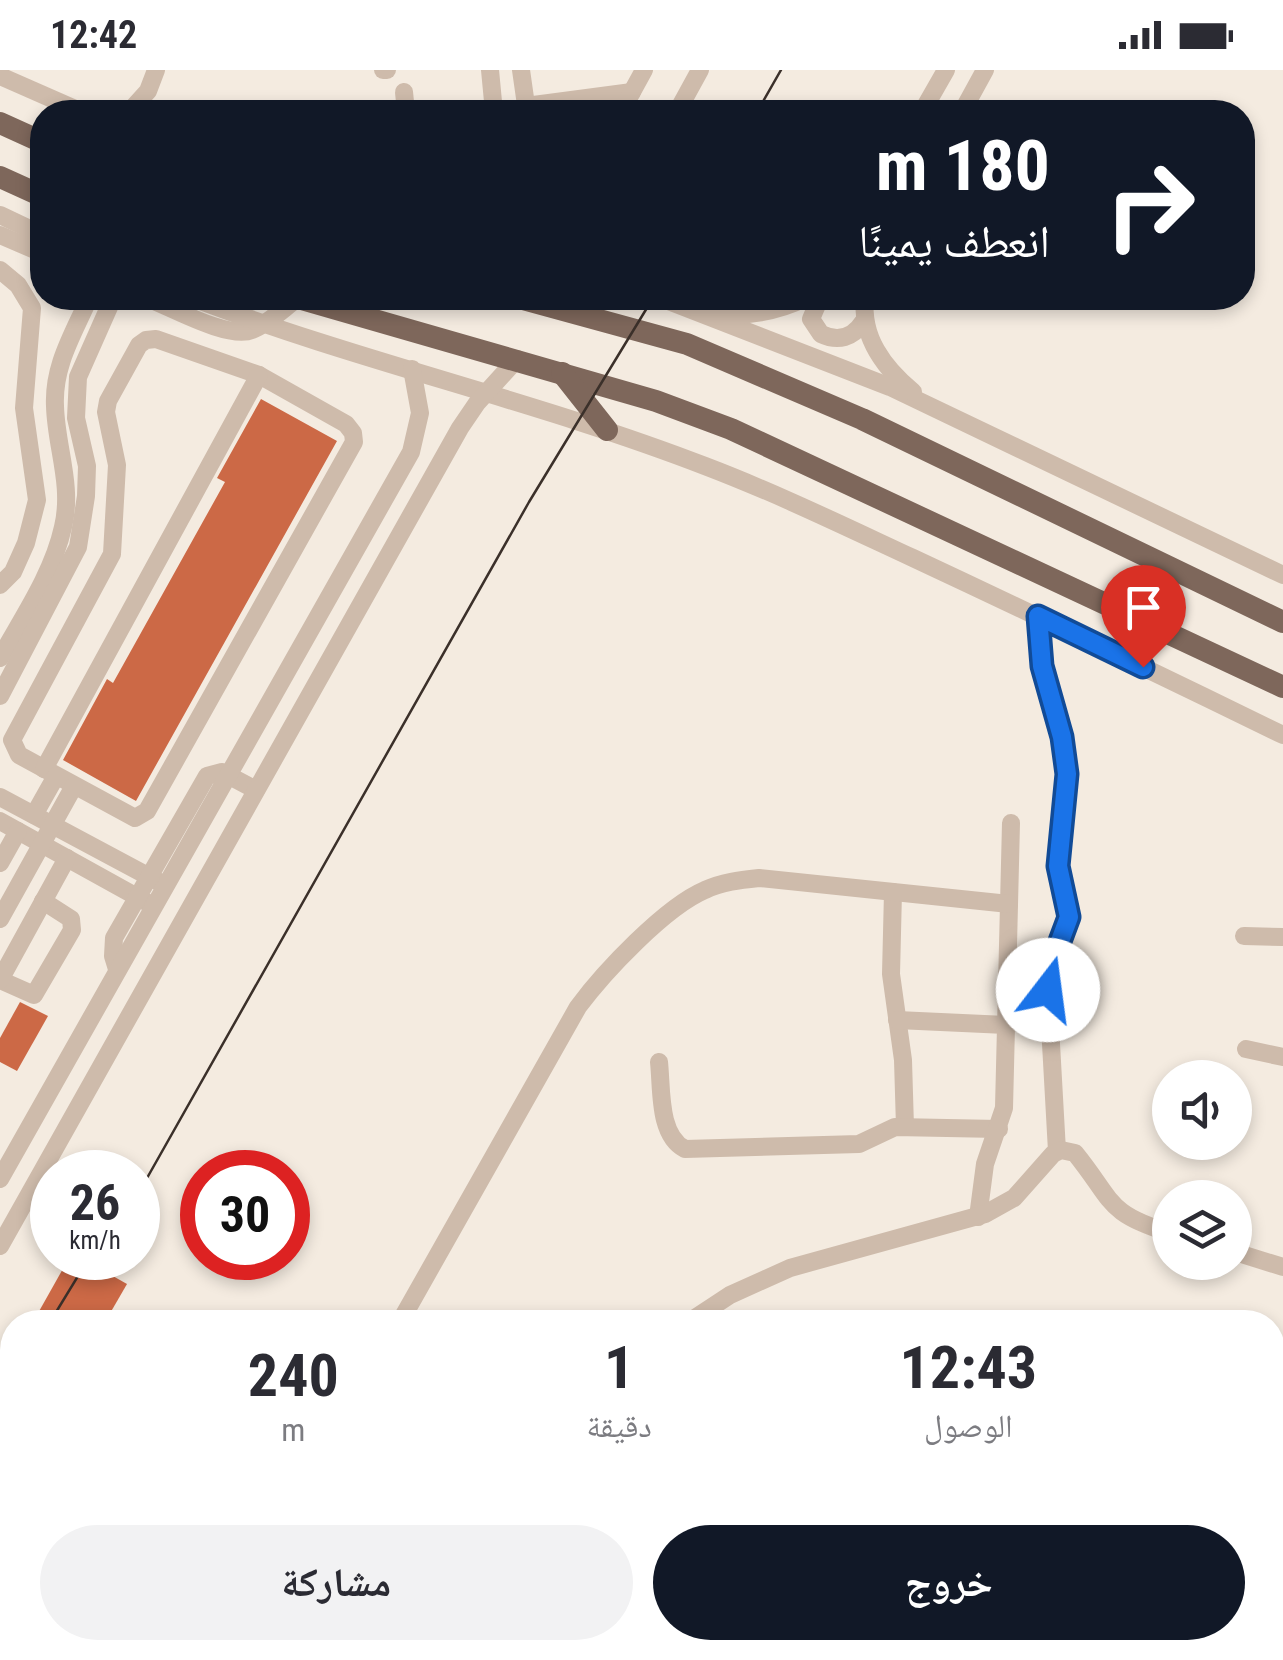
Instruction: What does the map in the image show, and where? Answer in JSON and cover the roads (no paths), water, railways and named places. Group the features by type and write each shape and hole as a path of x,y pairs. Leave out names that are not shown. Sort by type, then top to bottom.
{"main road":[{"path":"0,123 30,137"},
{"path":"0,178 30,191"},
{"path":"341,310 656,401 731,430 1283,688"},
{"path":"568,310 687,344 732,362 862,420 1283,622"},
{"path":"562,373 607,430"}],"street":[{"path":"140,100 156,70"},
{"path":"490,70 493,100"},
{"path":"521,70 525,100"},
{"path":"628,100 644,70"},
{"path":"684,100 700,70"},
{"path":"929,100 946,70"},
{"path":"969,100 985,70"},
{"path":"0,76 55,100"},
{"path":"582,100 632,92"},
{"path":"0,222 30,231"},
{"path":"0,222 30,244"},
{"path":"0,270 18,285 30,305"},
{"path":"0,585 13,572 26,543 36,500 24,408 32,310"},
{"path":"0,658 54,555 63,528 67,501 64,456 57,430 56,389 62,358 84,310"},
{"path":"0,696 15,633 66,574 82,524 86,466 76,418 76,388 85,355 107,310"},
{"path":"178,310 232,331 246,332 282,310"},
{"path":"225,310 607,430 796,504 1283,735"},
{"path":"715,310 934,406 1283,575"},
{"path":"732,310 752,314 769,310"},
{"path":"815,310 811,319 821,334 843,338 863,322 864,310"},
{"path":"863,322 887,365 908,388 934,406"},
{"path":"156,339 259,375 346,424 354,433 354,442 148,811 142,817 126,815 19,755 12,740 112,554 117,465 106,412 108,401 139,345 146,340 156,339"},
{"path":"0,1246 460,428 517,359"},
{"path":"0,1178 117,968 156,881 227,774 411,452 420,413 412,368"},
{"path":"34,815 50,772 259,375"},
{"path":"56,389 76,388"},
{"path":"1038,616 1042,666 1062,737 1067,774 1058,866 1069,917 1050,968 1048,990 1057,1151"},
{"path":"15,633 56,656"},
{"path":"227,774 256,790"},
{"path":"0,919 74,786"},
{"path":"0,797 156,881"},
{"path":"0,821 145,901"},
{"path":"978,1217 985,1164 1004,1108 1011,823"},
{"path":"1,859 18,831"},
{"path":"43,901 72,918 72,930 34,996 0,980 43,901 67,858"},
{"path":"407,1310 578,1007 681,903 731,881 758,878 1009,904"},
{"path":"893,892 891,968 904,1060 904,1127"},
{"path":"1244,936 1283,937"},
{"path":"898,1020 1006,1026"},
{"path":"79,1038 108,1054"},
{"path":"1246,1049 1283,1058"},
{"path":"659,1062 667,1128 673,1141 685,1149 854,1144 868,1141 888,1128 999,1129"},
{"path":"707,1310 730,1295 790,1268 978,1217 1014,1198 1057,1151 1066,1149 1075,1153 1108,1200 1128,1219 1152,1227"},
{"path":"1252,1257 1283,1267"}],"tram line":[{"path":"764,100 781,70"},
{"path":"160,1155 529,502 646,310"},
{"path":"57,1310 76,1280"}]}
